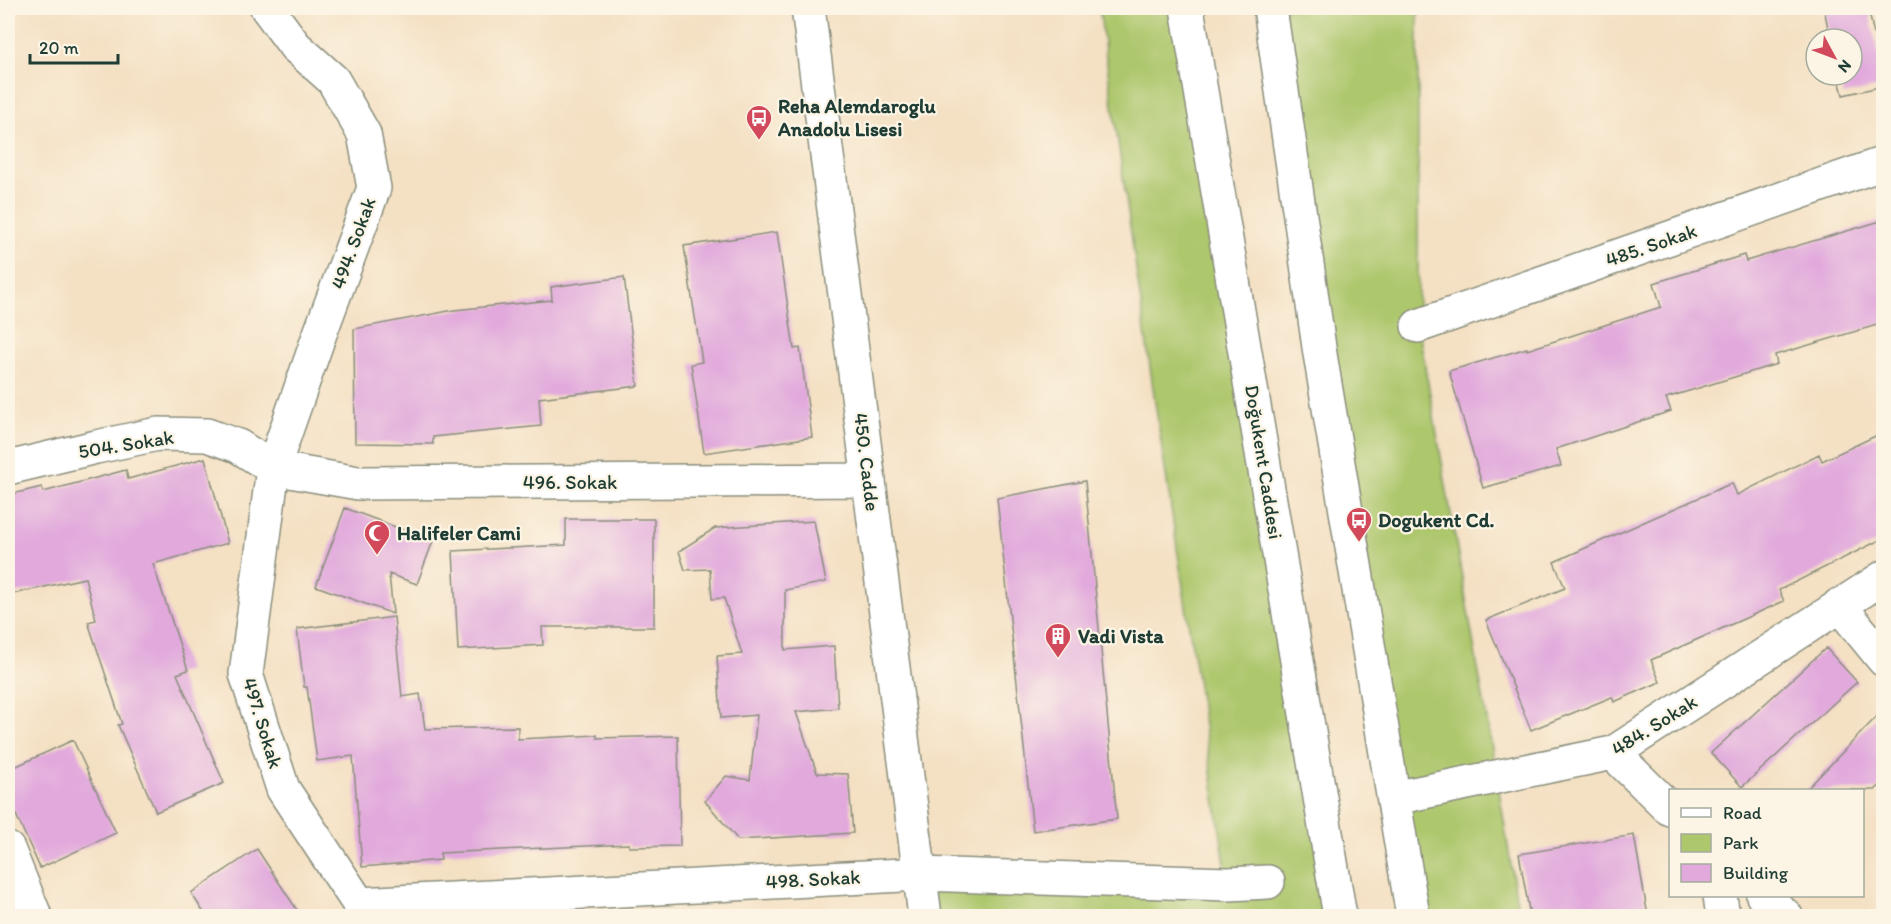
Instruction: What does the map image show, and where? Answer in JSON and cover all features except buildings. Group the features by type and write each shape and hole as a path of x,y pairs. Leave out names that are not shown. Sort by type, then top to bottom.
{"street":[{"name":"494. Sokak","path":"267,8 295,46 333,80 364,134 374,188 273,468"},
{"name":"Doğukent Caddesi","path":"1187,8 1340,916"},
{"path":"1270,8 1320,354 1413,916"},
{"name":"450. Cadde","path":"813,9 869,480 925,916"},
{"name":"485. Sokak","path":"1418,326 1884,164"},
{"name":"504. Sokak","path":"8,468 158,434 207,435 238,446 273,468"},
{"name":"496. Sokak","path":"273,468 358,483 869,480"},
{"name":"497. Sokak","path":"273,468 246,674 283,789 364,910"},
{"name":"484. Sokak","path":"1394,798 1613,753 1884,577"},
{"path":"1839,605 1884,660"},
{"path":"1613,753 1669,807"},
{"path":"8,849 35,916"},
{"name":"498. Sokak","path":"364,910 921,874 1228,884 1268,882"},
{"path":"1720,897 1724,916"},
{"path":"1764,897 1786,916"}],"green space":[{"path":"1099,8 1187,8 1340,916 925,916 921,874 1228,884 1156,409"},
{"path":"1270,8 1418,8 1418,326 1519,916 1413,916"}],"place":[{"name":"Reha Alemdaroglu Anadolu Lisesi","path":"759,141"},
{"name":"Dogukent Cd.","path":"1359,543"},
{"name":"Halifeler Cami","path":"377,556"},
{"name":"Vadi Vista","path":"1058,659"}]}
